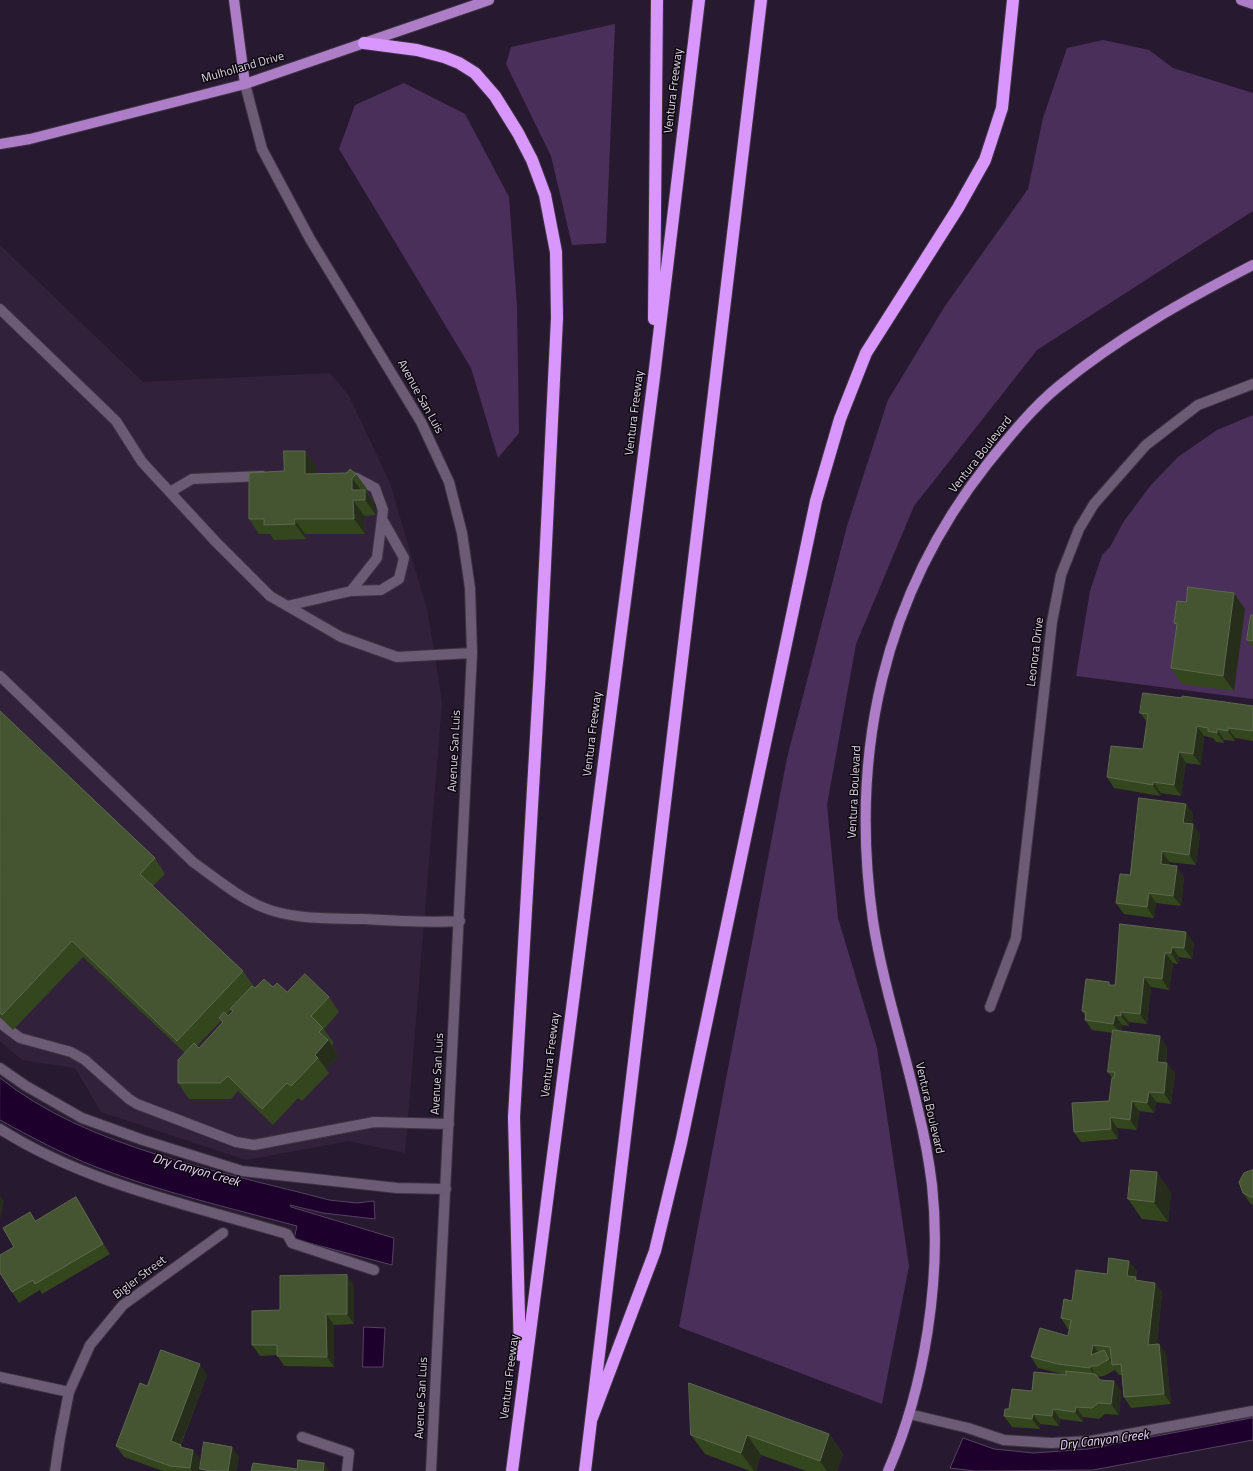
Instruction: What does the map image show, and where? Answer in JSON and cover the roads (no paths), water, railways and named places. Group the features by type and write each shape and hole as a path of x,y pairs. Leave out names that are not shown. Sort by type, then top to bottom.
{"highway":[{"path":"654,377 657,0"},
{"name":"Ventura Freeway","path":"512,1471 654,377 699,0"},
{"path":"585,1471 761,0"},
{"path":"592,1418 655,1251 681,1143 816,501 836,434 866,353 958,208 985,160 1002,108 1013,0"},
{"path":"364,43 417,50 444,57 459,63 475,73 495,96 518,133 532,160 545,196 556,252 557,318 541,652 514,1117 521,1393"}],"main road":[{"path":"234,0 244,84"},
{"name":"Mulholland Drive","path":"0,144 30,139 244,84 489,0"},
{"path":"1241,0 1253,4"},
{"name":"Ventura Boulevard","path":"888,1471 909,1414 921,1370 930,1311 935,1246 932,1185 919,1111 895,1020 873,922 865,834 868,759 880,682 903,608 934,543 969,487 1006,441 1056,388 1113,346 1208,288 1253,265"}],"street":[{"name":"Avenue San Luis","path":"244,84 262,149 310,239 422,422 449,482 462,533 470,588 472,653 460,921 431,1471"},
{"path":"0,309 116,421 142,462 216,542 270,596 341,637 397,657 472,653"},
{"name":"Leonora Drive","path":"990,1008 1016,938 1052,622 1061,574 1078,529 1094,504 1146,445 1198,405 1253,384"},
{"path":"170,492 192,479 271,476"},
{"path":"340,477 356,478 375,488 383,510 377,558 350,591"},
{"path":"287,606 350,591 381,590 399,579 404,558 382,519"},
{"path":"0,676 193,862 219,882 261,907 283,914 323,918 432,922 460,921"},
{"path":"0,1023 20,1038 71,1052 85,1060 129,1099 137,1104 236,1142 254,1145 374,1122 449,1124"},
{"path":"0,1068 26,1086 82,1118 143,1140 242,1171 396,1188 446,1189"},
{"path":"0,1129 44,1154 93,1175 144,1193 287,1234 292,1243 374,1270"},
{"name":"Bigler Street","path":"55,1471 69,1392 90,1345 124,1305 223,1234"},
{"path":"0,1377 69,1392"},
{"path":"909,1414 968,1428 1004,1440 1051,1443 1091,1441 1253,1411"},
{"path":"302,1437 349,1453 347,1471"}],"water":[{"name":"Dry Canyon Creek","path":"0,1078 35,1102 74,1123 157,1155 329,1200 357,1203 374,1201 375,1219 323,1213 290,1205 291,1207 394,1238 392,1265 294,1239 297,1226 145,1184 96,1167 59,1151 0,1120"},
{"path":"364,1327 385,1328 383,1367 363,1367"},
{"path":"1253,1418 1253,1440 1093,1470 975,1471 950,1468 963,1438 994,1449 1034,1453 1088,1449"}]}
